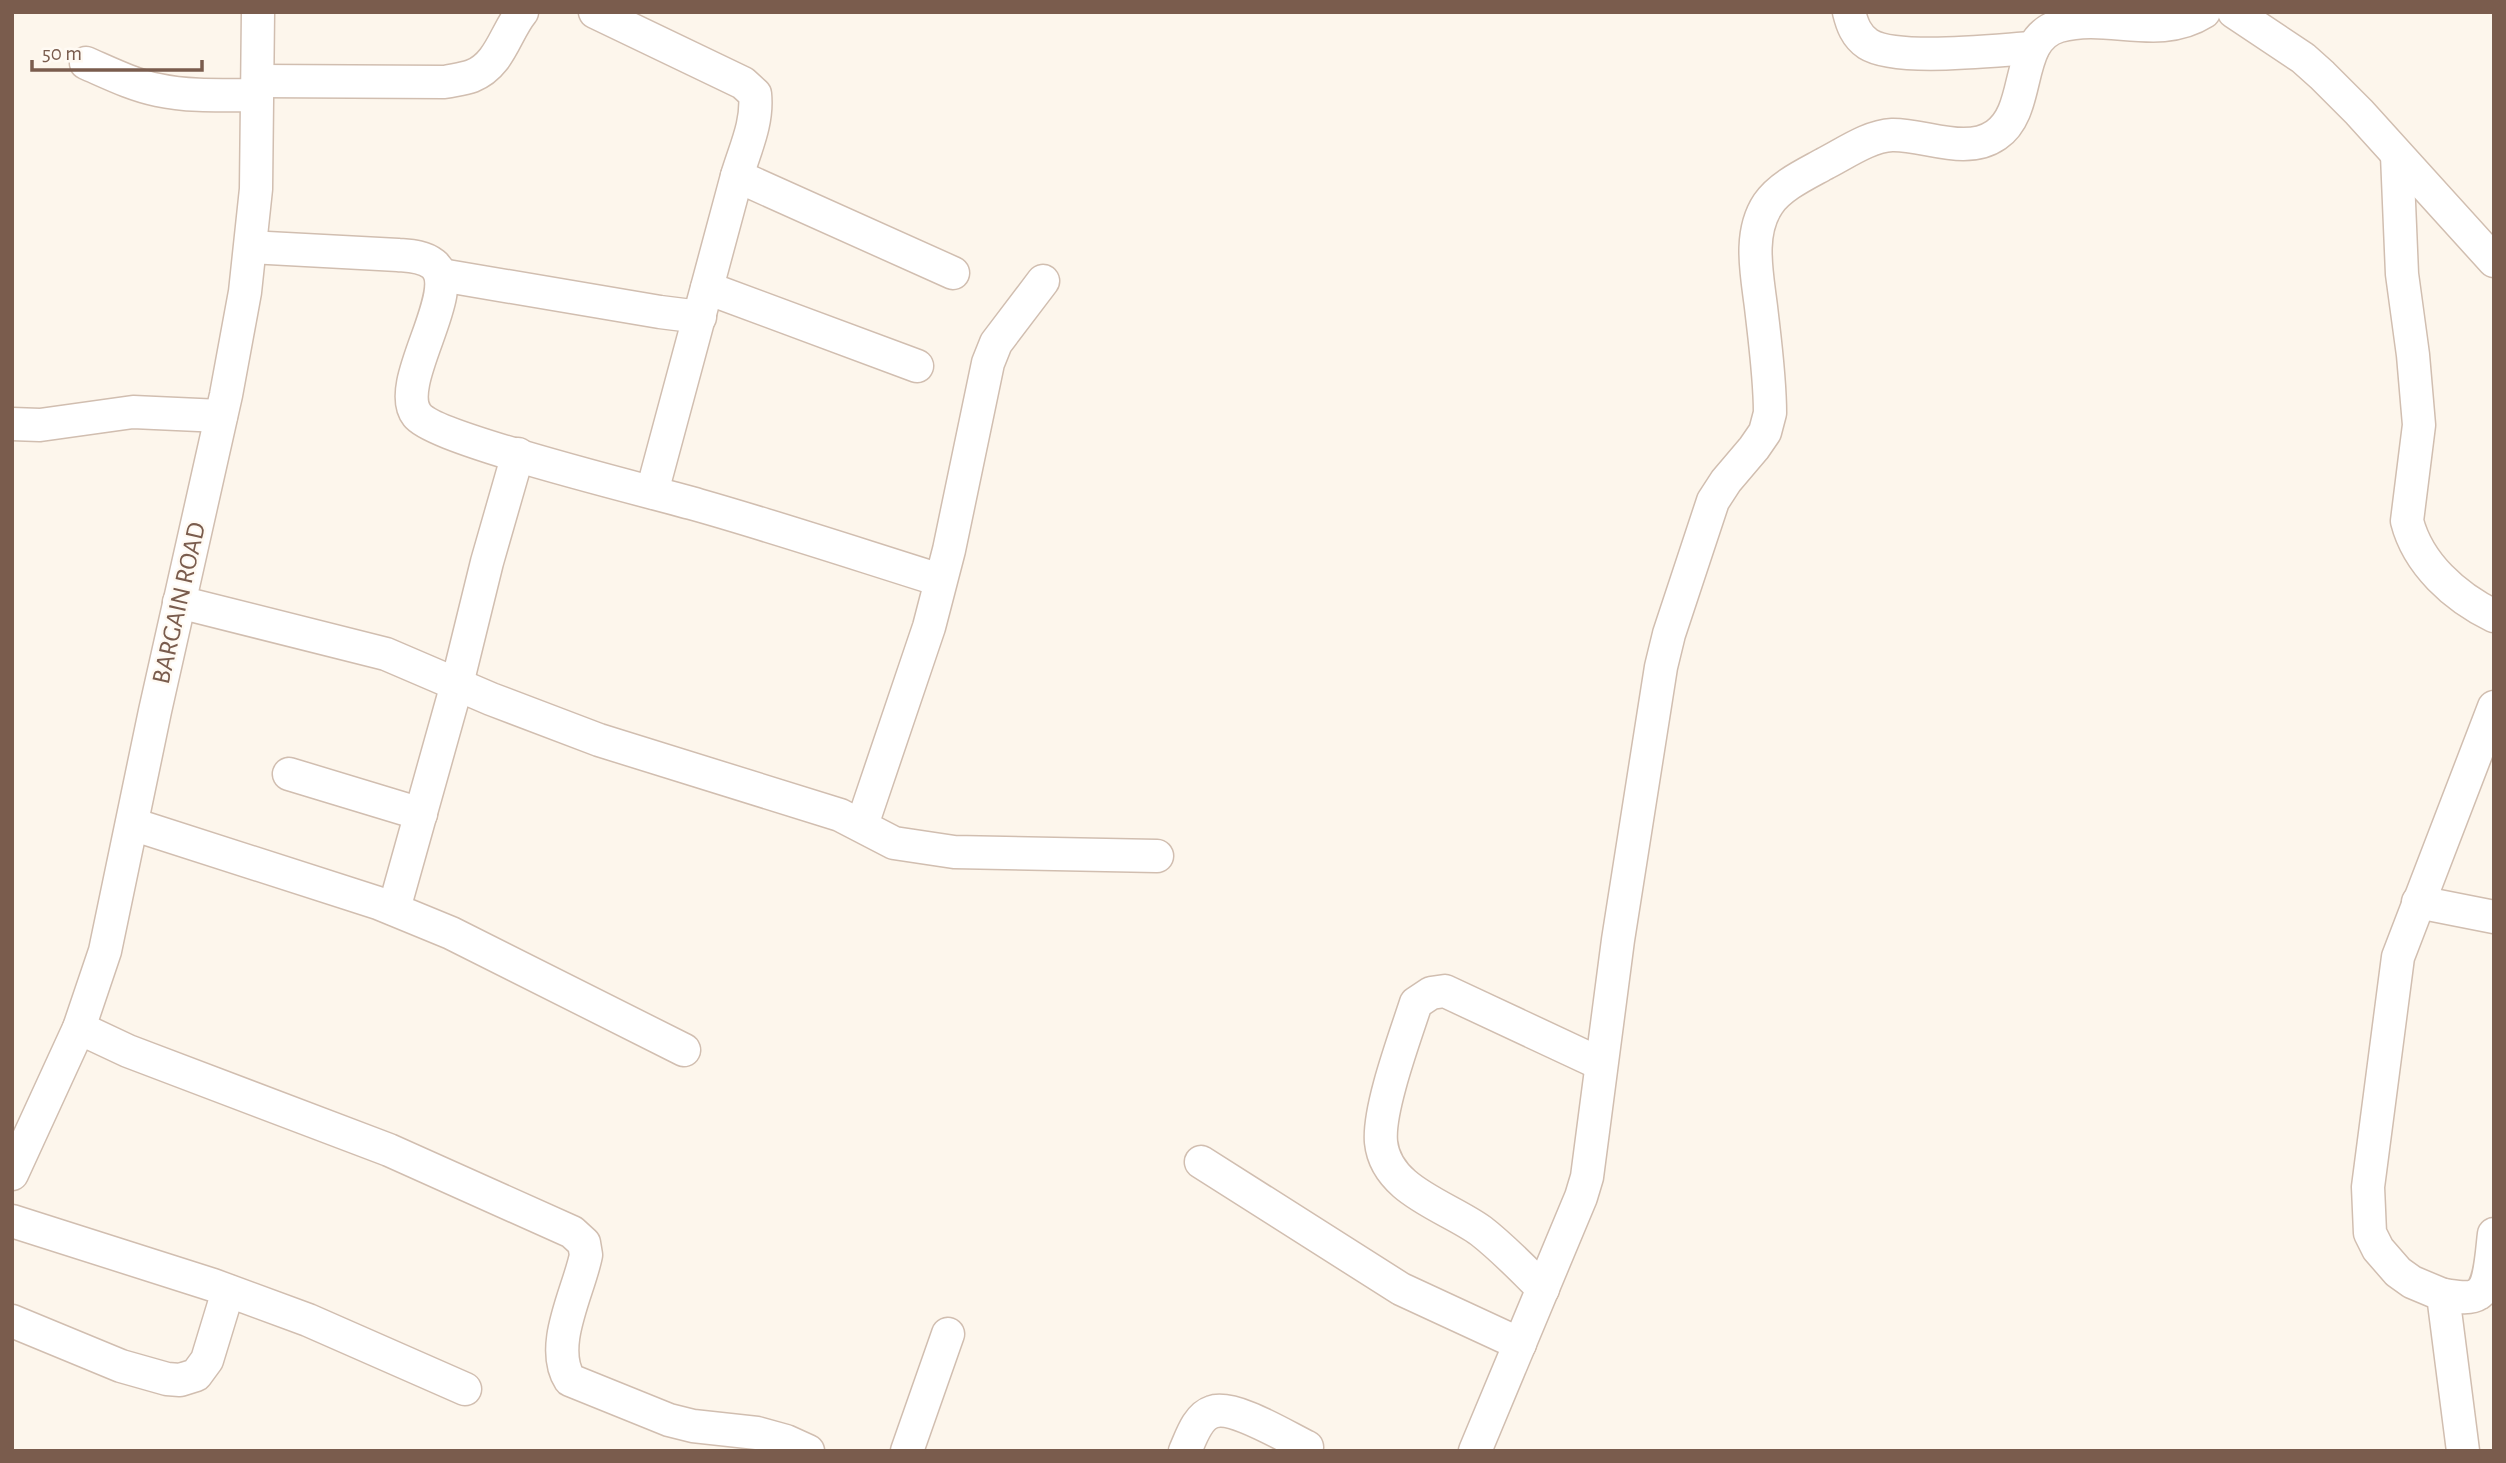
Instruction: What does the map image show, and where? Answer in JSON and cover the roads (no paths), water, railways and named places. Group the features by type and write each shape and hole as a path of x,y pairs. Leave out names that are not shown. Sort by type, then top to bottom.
{"street":[{"name":"BARGAIN ROAD","path":"12,1174 79,1028 105,951 221,416 251,247 257,189 258,12"},
{"path":"86,63 161,91 208,95 257,88 445,82 473,75 490,64 512,24 522,12"},
{"path":"595,12 743,83 755,94 756,110 752,131 737,176 652,492"},
{"path":"1849,12 1854,30 1868,44 1895,51 1938,54 2033,48"},
{"path":"1475,1451 1587,1177 1618,940 1655,695 1669,634 1693,569 1713,500 1765,432 1770,413 1755,256 1759,224 1769,204 1780,192 1824,164 1873,139 1891,135 1942,143 1961,143 1983,141 1996,135 2009,123 2017,109 2033,48 2044,35 2058,26 2103,23 2162,27 2192,20 2204,12"},
{"path":"2234,12 2303,58 2350,103 2494,261"},
{"path":"2398,155 2402,274 2419,425 2407,521 2421,556 2437,574 2461,596 2494,616"},
{"path":"737,176 953,273"},
{"path":"251,247 419,257 434,265 441,275 441,289 413,383 412,401 416,414 428,424 448,433 940,580"},
{"path":"441,275 660,312 704,302 917,366"},
{"path":"862,825 929,627 949,550 988,363 996,343 1043,281"},
{"path":"12,424 40,425 133,412 221,416"},
{"path":"394,909 518,454"},
{"path":"179,602 365,647 410,662 457,684 599,740 840,815 894,843 954,852 1157,856"},
{"path":"2494,707 2398,957 2368,1187 2370,1233 2378,1249 2398,1272 2412,1282 2444,1295 2478,1295 2488,1277 2494,1234"},
{"path":"289,774 421,814"},
{"path":"132,824 394,909 451,933 684,1050"},
{"path":"2418,902 2494,917"},
{"path":"1542,1289 1506,1252 1479,1230 1421,1198 1404,1182 1387,1163 1381,1144 1381,1121 1416,1003 1431,993 1445,992 1601,1064"},
{"path":"79,1028 128,1051 389,1150 572,1232 584,1243 586,1255 561,1351 563,1369 570,1380 669,1420 693,1426 757,1433 786,1441 808,1451"},
{"path":"1201,1162 1401,1289 1520,1344"},
{"path":"12,1221 228,1291 308,1320 466,1390"},
{"path":"12,1321 121,1366 180,1380 196,1375 207,1360 228,1291"},
{"path":"2444,1295 2463,1451"},
{"path":"906,1451 948,1334"},
{"path":"1185,1451 1200,1420 1210,1412 1224,1410 1239,1414 1307,1447"}]}
